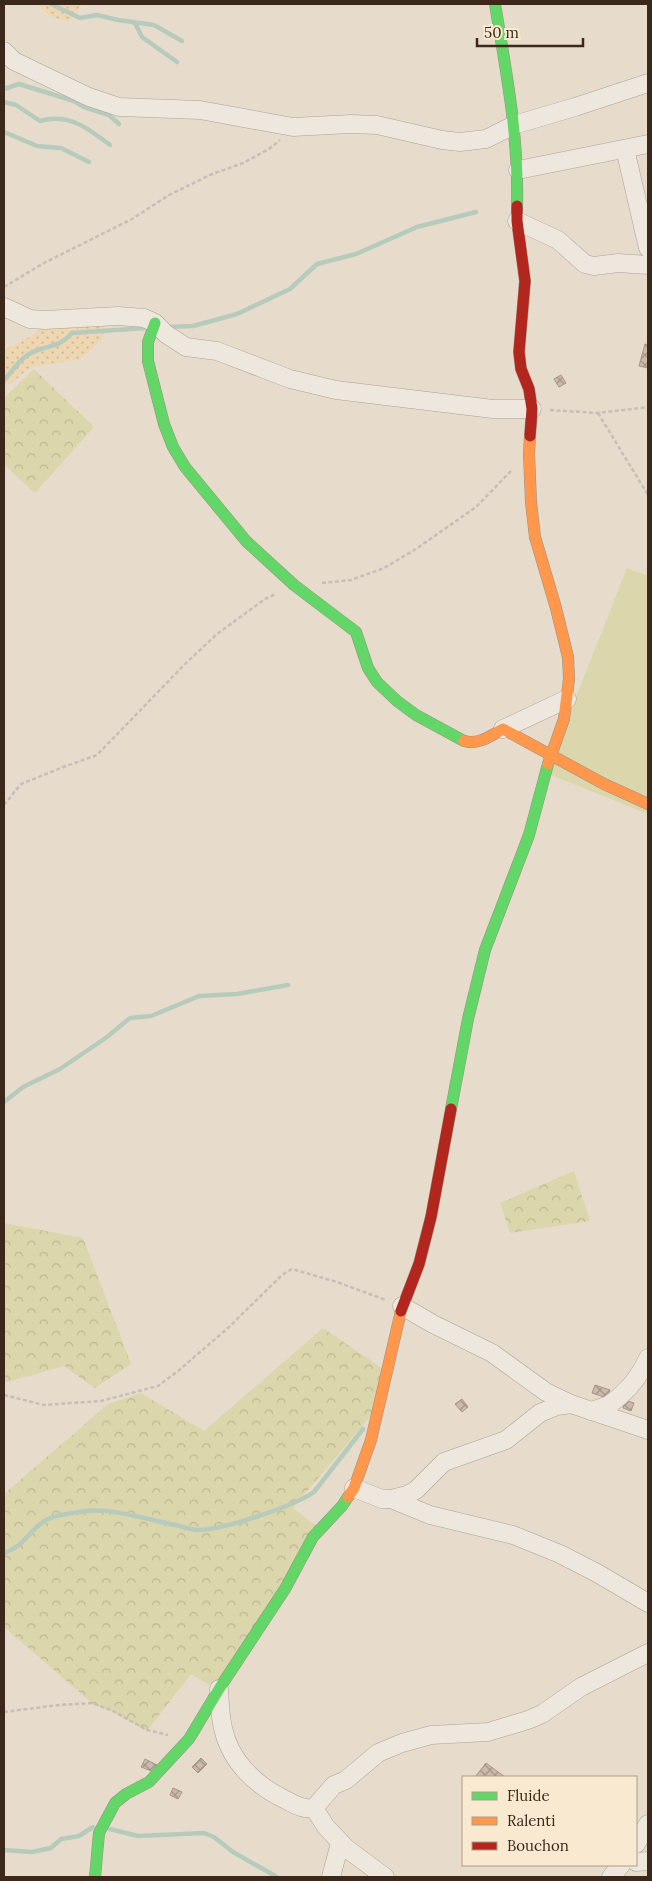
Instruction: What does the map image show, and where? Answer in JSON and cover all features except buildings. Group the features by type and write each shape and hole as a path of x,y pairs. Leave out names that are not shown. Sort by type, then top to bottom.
{"street":[{"path":"95,1877 99,1833 115,1803 126,1794 149,1782 189,1739 219,1689 285,1589 313,1537 342,1506 354,1488 371,1440 402,1306 418,1264 431,1217 468,1019 485,950 529,834 550,755 560,731 567,699 569,679 568,657 535,537 529,454 532,409 529,389 521,369 519,352 525,281 517,220 518,170 514,125 495,4"},
{"path":"4,51 14,61 89,97 119,106 200,110 292,127 351,124 377,125 442,140 460,142 486,138 514,125 648,83"},
{"path":"518,170 648,144"},
{"path":"625,149 648,248"},
{"path":"517,220 558,240 585,264 594,266 618,263 648,265"},
{"path":"4,308 30,319 45,320 134,316 155,323 166,334 186,347 217,351 290,380 336,390 494,409 532,409"},
{"path":"155,323 148,342 148,361 164,424 185,467 246,541 294,585 356,632 366,664 377,682 396,701 451,736 470,743 480,742 567,699"},
{"path":"503,729 525,744 550,755 624,795 648,804"},
{"path":"402,1306 433,1324 492,1353 546,1392 571,1404 648,1430"},
{"path":"591,1411 609,1405 624,1392 642,1371 648,1358"},
{"path":"354,1488 382,1498 399,1498 416,1490 444,1462 506,1440 540,1413 557,1406 571,1404"},
{"path":"391,1499 430,1515 521,1538 560,1554 598,1573 648,1603"},
{"path":"219,1689 222,1726 227,1744 237,1761 262,1786 273,1793 303,1808 314,1808 334,1785 346,1780 378,1753 402,1743 431,1735 488,1732 528,1720 542,1714 581,1687 648,1652"},
{"path":"314,1808 326,1827 340,1843 385,1877"},
{"path":"637,1842 648,1824"},
{"path":"332,1877 340,1843"},
{"path":"611,1877 621,1866"}],"path":[{"path":"4,287 44,263 132,219 169,195 210,175 243,163 269,149 292,127"},
{"path":"532,409 598,413 648,407"},
{"path":"598,413 648,495"},
{"path":"4,805 21,784 97,755 186,662 216,634 265,599 294,585 351,580 384,568 416,549 476,507 529,454"},
{"path":"4,1395 44,1405 101,1401 158,1386 228,1328 282,1275 292,1269 337,1282 402,1306"},
{"path":"4,1712 92,1703 113,1711 147,1730 189,1739"}],"green space":[{"path":"34,369 94,427 35,493 4,465 4,398"},
{"path":"627,568 648,576 648,814 546,773"},
{"path":"574,1171 590,1221 510,1233 500,1203"},
{"path":"4,1223 83,1238 131,1364 95,1388 64,1366 4,1383"},
{"path":"323,1328 386,1371 374,1412 293,1508 320,1529 220,1691 191,1674 147,1731 113,1712 93,1704 4,1627 4,1494 108,1404 141,1393 204,1431"}],"sand":[{"path":"39,4 81,5 69,22 48,14"},
{"path":"97,319 107,330 98,343 81,359 31,367 14,381 4,386 4,350 35,334 42,323"}],"waterway":[{"path":"51,4 80,18 97,15 154,25 182,41"},
{"path":"135,23 142,37 177,62"},
{"path":"4,89 19,84 74,101 84,107 109,115 119,124"},
{"path":"4,102 16,105 40,121 60,119 78,124 110,145"},
{"path":"4,132 37,146 61,148 89,162"},
{"path":"166,327 193,326 237,314 290,289 317,264 356,254 417,227 476,212"},
{"path":"4,380 28,354 58,344 72,333 146,328"},
{"path":"4,1102 23,1087 60,1069 107,1037 130,1018 151,1016 199,996 237,994 288,985"},
{"path":"4,1553 19,1544 43,1522 55,1517 86,1511 108,1511 198,1530 224,1526 258,1516 291,1504 314,1492 363,1429"},
{"path":"4,1850 32,1852 51,1848 61,1839 79,1836 93,1827"},
{"path":"110,1829 138,1836 204,1833 214,1837 233,1852 277,1877"}],"traffic: fast":[{"path":"495,4 514,129 517,206"},
{"path":"155,323 148,342 148,361 164,424 173,447 185,467 246,541 294,585 356,632 368,668 377,682 397,701 416,715 464,741"},
{"path":"451,1109 468,1019 485,950 529,835 548,764"},
{"path":"95,1877 99,1833 115,1803 126,1794 149,1782 189,1739 219,1689 285,1589 313,1537 348,1497"}],"traffic: slow":[{"path":"530,436 531,502 535,537 568,657 569,679 564,719 548,764"},
{"path":"464,741 480,741 503,729 604,784 648,804"},
{"path":"348,1497 354,1488 371,1440 401,1311"}],"traffic: jam":[{"path":"517,206 517,221 525,281 519,352 521,369 529,389 532,409 530,436"},
{"path":"401,1311 419,1264 431,1217 451,1109"}]}
